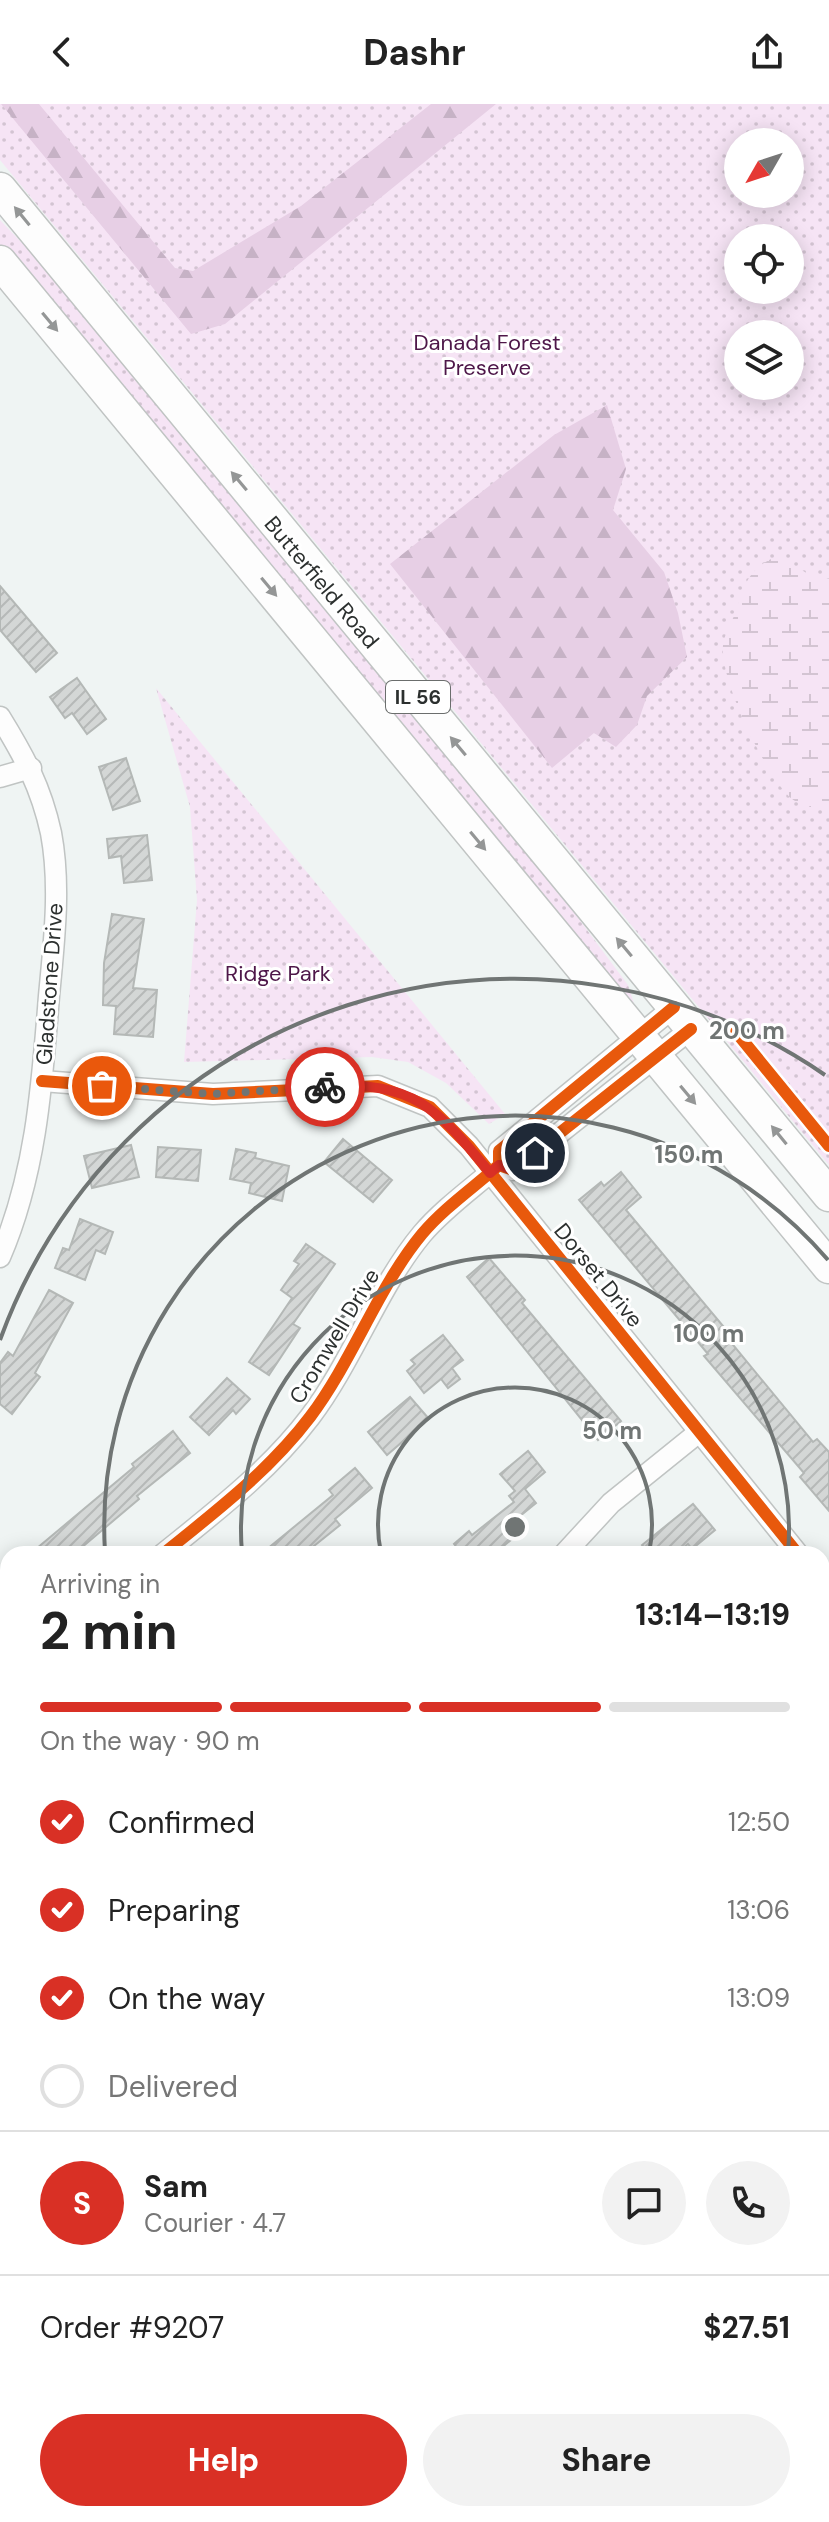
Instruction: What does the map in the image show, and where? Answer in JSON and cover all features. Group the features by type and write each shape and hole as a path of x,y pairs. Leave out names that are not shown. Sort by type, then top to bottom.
{"main road":[{"name":"Butterfield Road","path":"0,189 829,1195"},
{"name":"Butterfield Road","path":"0,262 829,1267"}],"street":[{"name":"Gladstone Drive","path":"0,717 31,768 50,832 56,885 42,1081 29,1172 20,1206 0,1257"},
{"path":"0,777 31,768"},
{"name":"Cromwell Drive","path":"173,1546 277,1456 308,1419 333,1384 393,1277 421,1235 448,1207 495,1169 499,1151 682,1018"},
{"name":"Dorset Drive","path":"42,1081 213,1094 378,1086 430,1107 495,1169 792,1546"},
{"path":"571,1546 611,1503 699,1432"}],"green space":[{"name":"Danada Forest Preserve","path":"0,104 829,104 829,1165 0,160"},
{"path":"1,104 39,104 175,268 193,271 301,206 431,104 496,104 225,324 191,334"},
{"path":"0,220 60,283 520,840 628,985 637,1013 0,245"},
{"path":"607,405 626,469 613,510 664,572 678,613 687,657 647,696 637,725 616,747 594,733 552,768 390,564 554,435"},
{"path":"779,556 808,574 829,579 829,809 799,803 776,779 744,722 724,661 725,638 748,579 760,566"},
{"name":"Ridge Park","path":"156,688 505,1114 489,1124 446,1083 408,1062 372,1057 184,1062 197,900 190,807"}],"building":[{"path":"0,586 57,653 36,672 0,630"},
{"path":"77,678 106,719 87,734 72,713 65,718 50,697"},
{"path":"126,758 140,801 113,810 99,767"},
{"path":"147,835 152,880 124,883 121,856 109,858 107,839"},
{"path":"112,914 144,919 133,988 157,990 153,1037 114,1034 116,1006 103,1005 104,963"},
{"path":"343,1139 392,1180 373,1202 324,1162"},
{"path":"131,1145 139,1177 92,1188 84,1156"},
{"path":"158,1147 201,1150 198,1181 156,1177"},
{"path":"236,1149 256,1153 255,1158 289,1166 282,1201 249,1193 251,1183 230,1179"},
{"path":"621,1172 641,1197 626,1210 723,1326 720,1329 813,1442 817,1439 829,1452 829,1511 800,1477 804,1473 704,1356 708,1354 579,1200 601,1182 604,1186"},
{"path":"80,1219 113,1232 105,1254 96,1250 85,1280 55,1268 63,1248 69,1250"},
{"path":"306,1244 335,1264 293,1324 300,1328 269,1375 249,1362 292,1298 281,1290 299,1264 294,1261"},
{"path":"489,1258 525,1300 522,1303 621,1421 598,1440 467,1277"},
{"path":"49,1290 73,1303 35,1373 40,1377 12,1414 0,1404 0,1363 8,1352 13,1356"},
{"path":"443,1335 463,1360 452,1368 460,1379 448,1388 441,1379 424,1393 407,1371 415,1364 411,1360"},
{"path":"227,1378 250,1399 236,1414 233,1410 209,1435 190,1417"},
{"path":"410,1397 429,1419 387,1455 368,1432"},
{"path":"173,1431 190,1453 137,1496 139,1499 83,1546 40,1546 134,1467 132,1464"},
{"path":"528,1451 545,1472 525,1489 536,1503 509,1525 517,1535 504,1546 456,1546 454,1544 469,1531 472,1535 514,1502 509,1496 515,1491 500,1474"},
{"path":"355,1468 372,1488 335,1519 340,1525 314,1546 271,1546 333,1495 329,1490"},
{"path":"693,1504 715,1530 696,1546 642,1545"}],"cycle path":[{"path":"173,1546 241,1490 294,1437 325,1395 406,1255 440,1215 499,1165 499,1151 674,1007"},
{"path":"499,1165 513,1170 691,1029"},
{"path":"736,1032 829,1146"},
{"path":"42,1081 213,1094 378,1086 430,1107 469,1146 792,1546"}],"way so far":[{"path":"102,1086 213,1094 325,1087"}],"route":[{"path":"325,1087 378,1086 413,1098 430,1107 447,1123 490,1173 499,1165 513,1170 535,1153"}]}
